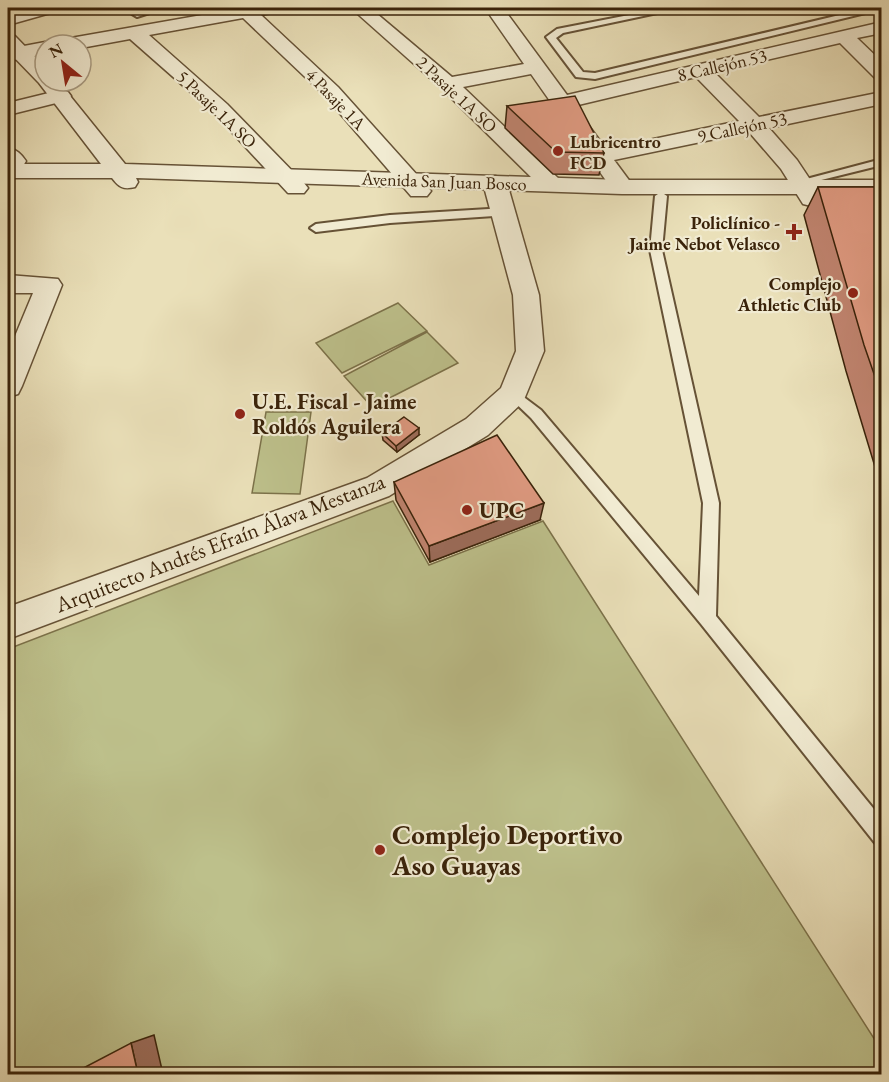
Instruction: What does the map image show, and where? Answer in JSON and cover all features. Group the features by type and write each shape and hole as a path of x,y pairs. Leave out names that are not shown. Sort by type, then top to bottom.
{"street":[{"path":"8,20 48,8"},
{"path":"93,37 136,24 275,8"},
{"name":"2 Pasaje 1A SO","path":"360,8 448,84 551,184"},
{"path":"494,8 622,187"},
{"name":"4 Pasaje 1A","path":"247,12 331,91 415,185"},
{"name":"5 Pasaje 1A SO","path":"136,24 292,183"},
{"name":"8 Callejón 53","path":"563,102 882,27"},
{"path":"844,36 882,74"},
{"path":"12,49 33,48"},
{"path":"12,49 33,68"},
{"path":"448,84 537,68"},
{"path":"700,70 754,125 805,189"},
{"path":"8,109 37,93"},
{"path":"57,93 123,177"},
{"name":"9 Callejón 53","path":"602,156 882,98"},
{"name":"Avenida San Juan Bosco","path":"9,166 123,177 415,185 500,196 661,196 882,187"},
{"name":"Avenida San Juan Bosco","path":"500,196 551,184 758,193"},
{"name":"Avenida San Juan Bosco","path":"805,189 882,200"},
{"name":"Arquitecto Andrés Efraín Álava Mestanza","path":"8,623 378,487 477,427 513,394 530,351 526,295 500,196"},
{"path":"8,284 49,285 8,386"}],"lane":[{"path":"136,24 160,8"},
{"path":"676,8 560,31 551,37 580,75 595,76 878,8"},
{"path":"805,189 882,162"},
{"path":"316,228 390,219 500,196"},
{"path":"661,196 656,250 711,503 706,618"},
{"path":"513,394 536,414 706,618 882,836"}],"green space":[{"path":"398,303 427,331 342,373 316,343"},
{"path":"427,332 458,363 372,407 344,376"},
{"path":"266,412 311,412 300,494 252,493"},
{"name":"Complejo Deportivo Aso Guayas","path":"393,501 429,565 543,521 882,1051 881,1074 8,1074 8,649"}],"building":[{"path":"575,96 604,153 556,152 507,106"},
{"path":"818,187 882,187 882,397 864,345"},
{"path":"404,417 419,428 396,446 382,433"},
{"name":"UPC","path":"497,435 544,503 429,546 394,482"},
{"path":"131,1043 138,1074 72,1074"}],"place":[{"name":"Lubricentro FCD","path":"558,151"},
{"name":"Policlínico - Jaime Nebot Velasco","path":"794,232"},
{"name":"Complejo Athletic Club","path":"853,293"},
{"name":"U.E. Fiscal - Jaime Roldós Aguilera","path":"240,414"},
{"name":"UPC","path":"467,510"},
{"name":"Complejo Deportivo Aso Guayas","path":"380,850"}]}
